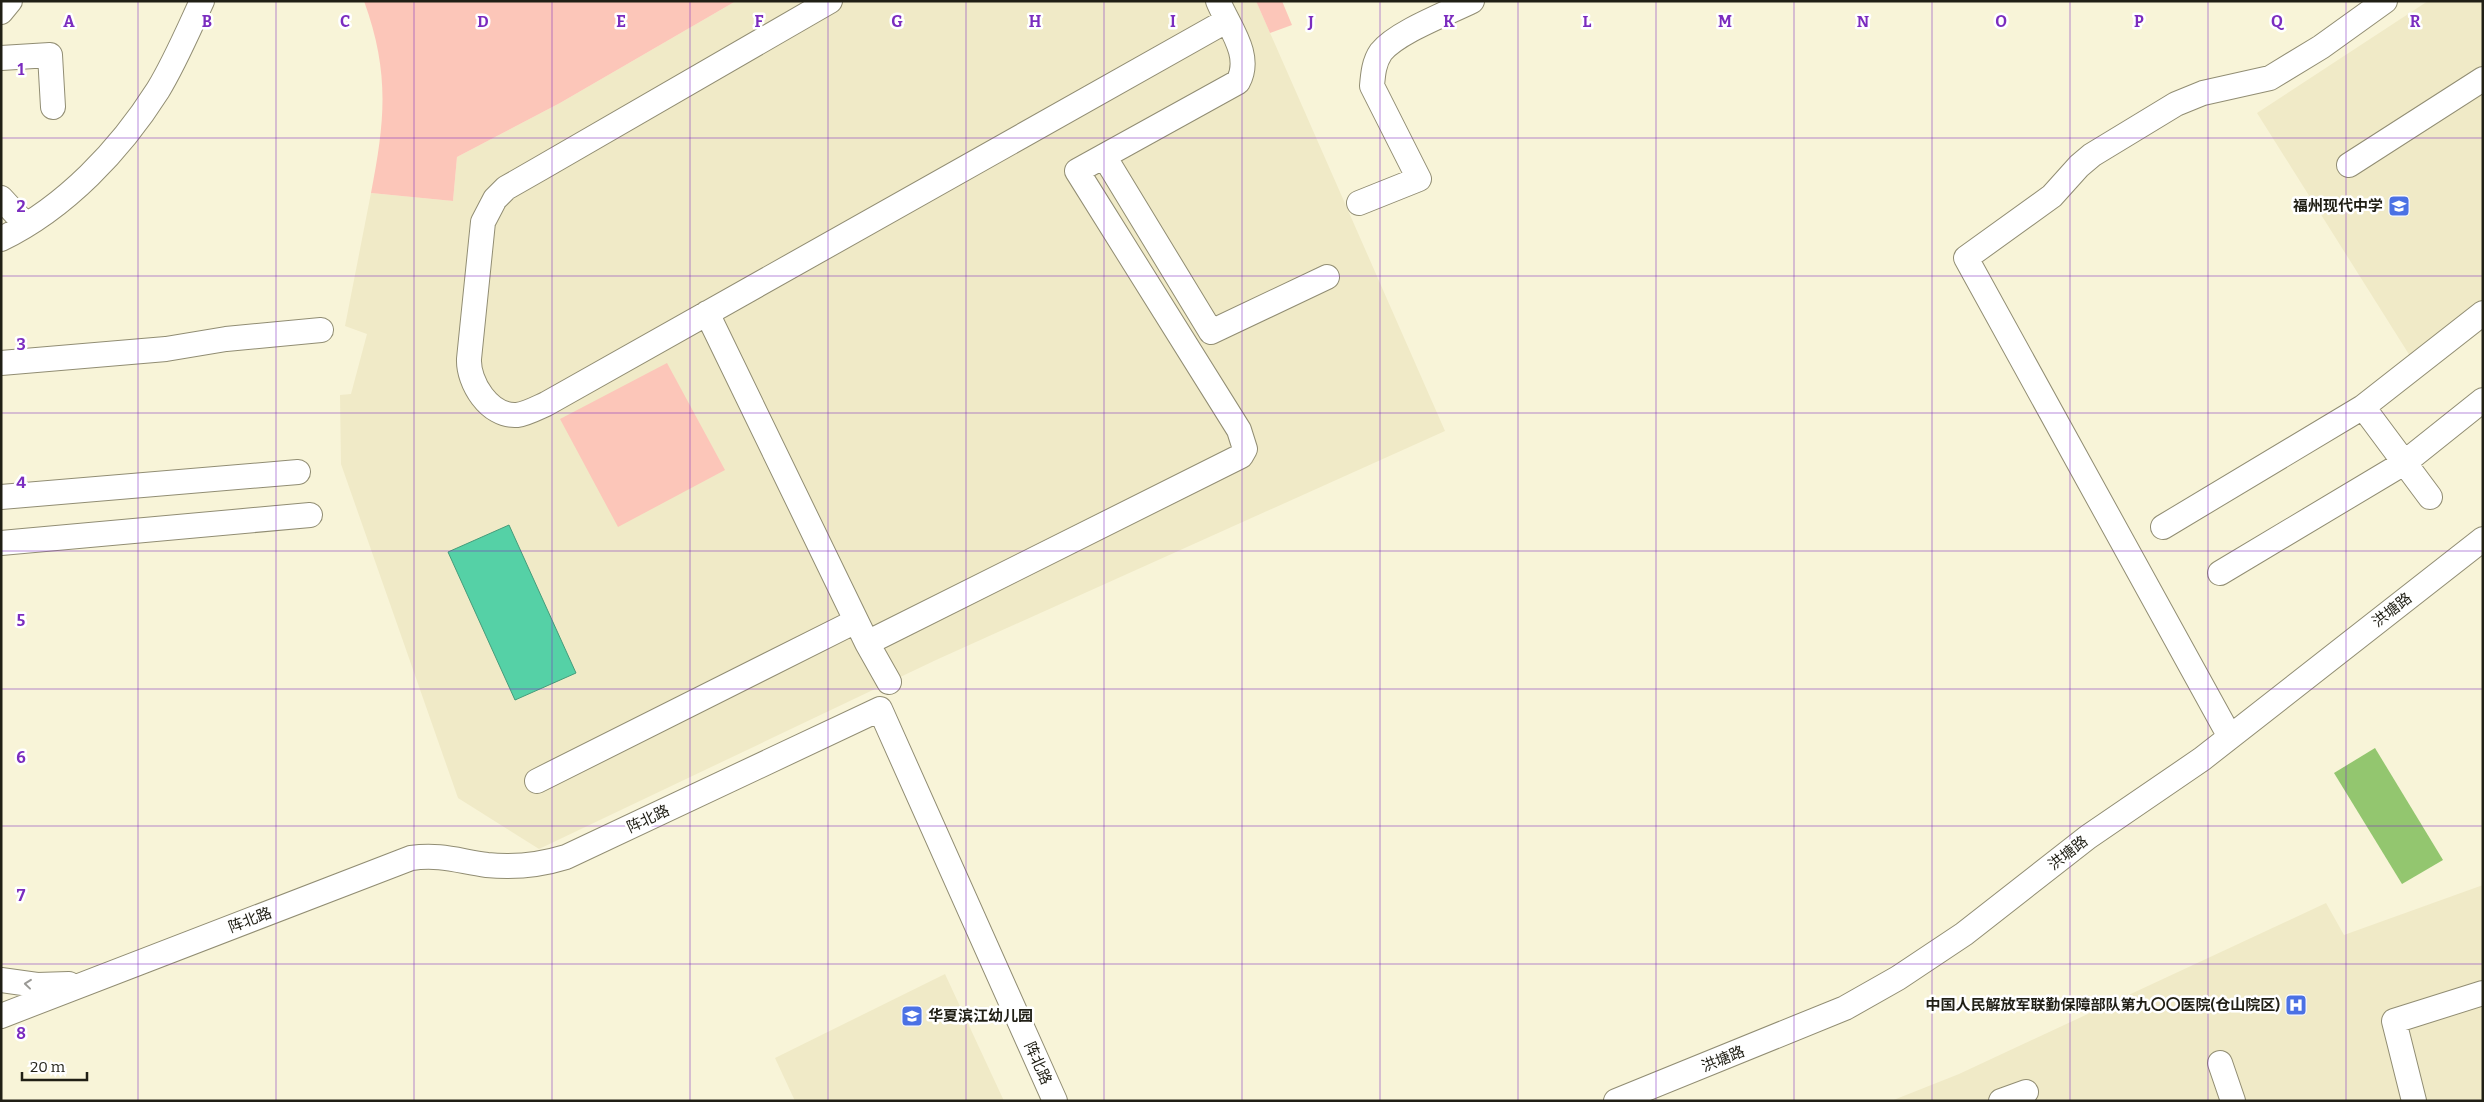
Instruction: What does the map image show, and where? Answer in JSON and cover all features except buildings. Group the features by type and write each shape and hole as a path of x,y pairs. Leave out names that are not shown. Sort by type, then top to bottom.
{"street":[{"path":"1,12 10,1"},
{"path":"1,239 53,207 82,181 137,119 158,91 176,58 202,1"},
{"path":"830,1 506,188 495,199 483,222 469,370 475,387 486,400 507,414 516,415 546,404 707,313 1222,11 1242,51 1244,63 1243,72 1238,82 1077,171 1239,430 1245,450 1241,456 867,643"},
{"path":"1359,203 1419,179 1372,86 1372,73 1381,53 1404,35 1472,1"},
{"path":"2230,737 1966,258 2052,196 2079,166 2092,155 2176,104 2194,96 2270,78 2321,47 2385,1"},
{"path":"1,58 50,55 53,107"},
{"path":"2349,165 2483,79"},
{"path":"1104,156 1211,332 1327,277"},
{"path":"1,198 26,225"},
{"path":"1136,264 1162,250"},
{"path":"707,313 856,621 889,682"},
{"path":"2163,527 2363,407 2483,313"},
{"path":"1,363 166,349 226,339 321,330"},
{"path":"2220,573 2404,463 2483,400"},
{"path":"2363,407 2430,497"},
{"path":"1,497 298,472"},
{"path":"1,543 310,515"},
{"name":"洪塘路","path":"1616,1101 1845,1008 1873,994 1964,934 2088,837 2202,759 2483,539"},
{"path":"536,781 856,621"},
{"name":"阵北路","path":"1,1016 411,858 433,855 487,865 515,866 542,864 566,857 880,709 1055,1101"},
{"path":"1,980 59,985 90,982"},
{"path":"2414,1101 2394,1021 2483,993"},
{"path":"2220,1062 2233,1101"},
{"path":"2001,1101 2026,1092"}],"shaded area":[{"path":"364,1 736,1 560,103 457,157 453,201 371,193 382,119 382,97 378,51"},
{"path":"736,1 1256,1 1445,431 936,660 539,849 458,798 341,464 340,395 351,394 367,334 345,326 371,193 453,201 457,157 560,103"},
{"path":"1256,1 1282,1 1292,25 1270,33"},
{"name":"福州现代中学","path":"2428,1 2483,1 2483,300 2410,356 2257,113"},
{"path":"667,363 725,470 618,527 560,419"},
{"path":"509,525 576,673 515,700 448,552"},
{"name":"中国人民解放军联勤保障部队第九〇〇医院(仓山院区)","path":"2483,885 2483,1101 1891,1101 1959,1074 2326,903 2344,935"},
{"name":"华夏滨江幼儿园","path":"945,974 1004,1101 795,1101 775,1058"}],"place":[{"name":"福州现代中学","path":"2399,206"},
{"name":"中国人民解放军联勤保障部队第九〇〇医院(仓山院区)","path":"2296,1005"},
{"name":"华夏滨江幼儿园","path":"912,1016"}]}
